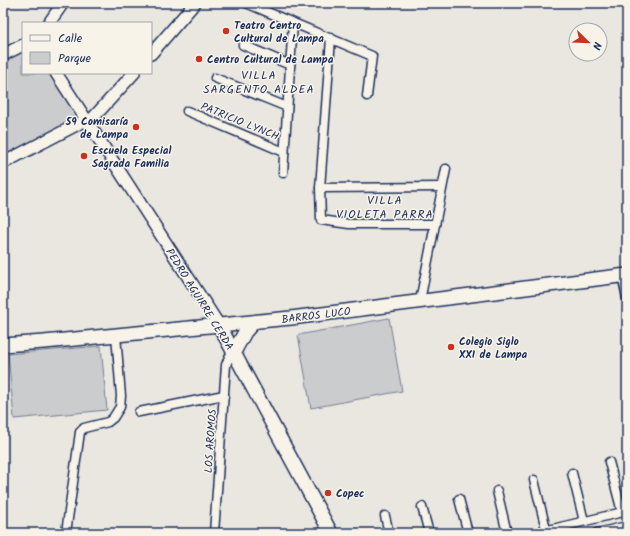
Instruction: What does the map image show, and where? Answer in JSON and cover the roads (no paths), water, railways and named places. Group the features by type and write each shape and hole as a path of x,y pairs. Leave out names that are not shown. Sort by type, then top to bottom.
{"main road":[{"path":"50,22 63,3"},
{"path":"152,53 195,3"},
{"path":"3,55 22,46"},
{"name":"PEDRO AGUIRRE CERDA","path":"57,74 219,325 331,533"},
{"path":"3,163 96,116 133,74"},
{"name":"BARROS LUCO","path":"3,345 254,322 624,275"},
{"path":"234,352 245,332 254,322"}],"street":[{"path":"246,3 372,56 367,96"},
{"path":"282,173 293,23"},
{"path":"331,38 320,188 321,220 349,224 435,224"},
{"path":"243,45 290,65"},
{"path":"215,78 287,107"},
{"name":"PATRICIO LYNCH","path":"187,111 284,152"},
{"path":"420,301 446,169"},
{"path":"320,188 442,187"},
{"path":"624,275 627,298"},
{"path":"66,533 80,432 84,428 108,422 113,418 120,407 121,396 116,335"},
{"name":"LOS AROMOS","path":"214,533 227,363 229,357 234,352"},
{"path":"139,412 224,396"},
{"path":"537,533 547,532 624,512 609,462"},
{"path":"572,473 584,522"},
{"path":"534,480 547,532"},
{"path":"497,491 508,533"},
{"path":"459,499 468,533"},
{"path":"422,507 428,533"},
{"path":"385,516 389,533"},
{"path":"597,533 627,526"}],"place":[{"name":"Teatro Centro Cultural de Lampa","path":"226,31"},
{"name":"Centro Cultural de Lampa","path":"199,59"},
{"name":"59 Comisaría de Lampa","path":"136,127"},
{"name":"Escuela Especial Sagrada Familia","path":"84,156"},
{"name":"Colegio Siglo XXI de Lampa","path":"451,347"},
{"name":"Copec","path":"328,493"}],"district":[{"name":"VILLA SARGENTO ALDEA","path":"259,82"},
{"name":"VILLA VIOLETA PARRA","path":"385,207"}]}
